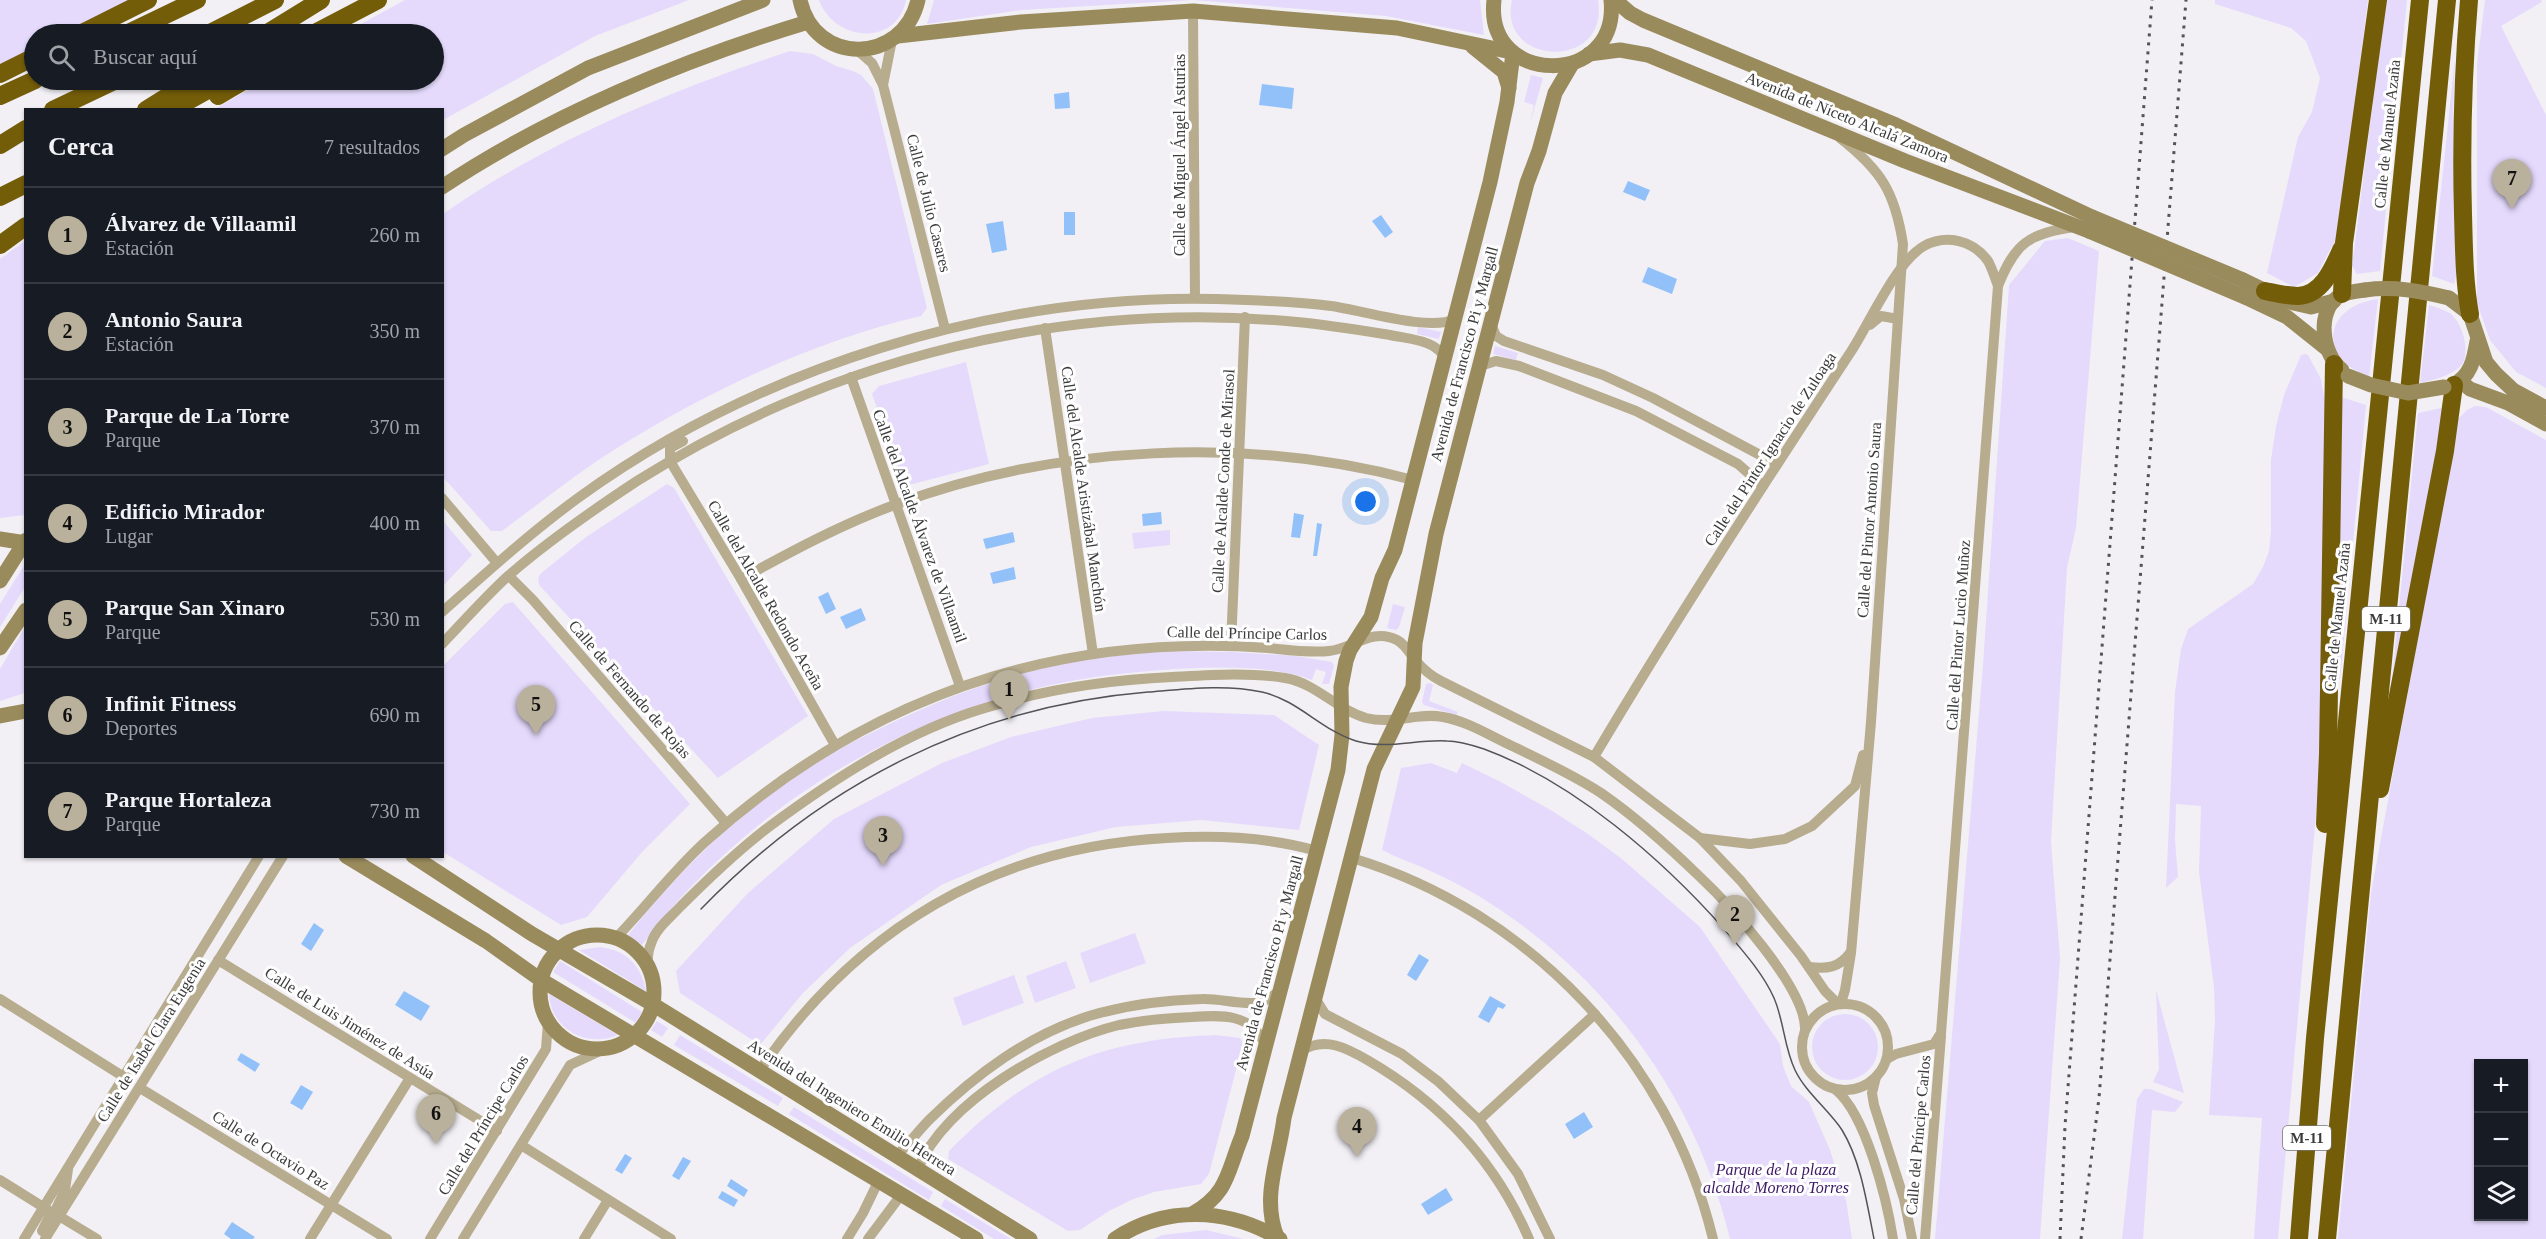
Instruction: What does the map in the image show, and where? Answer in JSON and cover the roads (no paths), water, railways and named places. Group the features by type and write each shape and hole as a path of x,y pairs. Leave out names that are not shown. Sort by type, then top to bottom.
{"highway":[{"path":"100,24 148,0"},
{"path":"147,24 197,0"},
{"path":"228,24 275,0"},
{"path":"282,24 321,0"},
{"path":"335,24 378,0"},
{"path":"2338,297 2378,0"},
{"name":"Calle de Manuel Azaña","path":"2299,1239 2315,1038 2420,0"},
{"name":"M-11","path":"2327,1239 2447,0"},
{"path":"2469,0 2462,82 2461,152 2465,290 2470,314"},
{"path":"333,24 345,18"},
{"path":"0,74 24,62"},
{"path":"0,96 24,85"},
{"path":"61,106 95,90"},
{"path":"149,108 178,90"},
{"path":"176,108 208,90"},
{"path":"199,108 229,90"},
{"path":"0,135 24,124"},
{"path":"0,145 24,130"},
{"path":"0,197 24,185"},
{"path":"0,202 24,193"},
{"path":"0,245 24,227"},
{"path":"2265,291 2300,296 2318,287 2329,276 2344,243"},
{"path":"2315,1038 2328,754 2330,357"},
{"path":"2367,831 2385,772 2445,450 2453,384"}],"street":[{"path":"444,148 588,68 763,0"},
{"path":"800,0 808,22 821,36 838,46 857,50 875,48 895,38 909,24 918,0"},
{"path":"1494,0 1497,28 1512,52"},
{"path":"895,38 1021,22 1192,11 1397,28 1512,52 1543,66 1572,64 1589,54 1606,34 1613,0"},
{"name":"Avenida de Niceto Alcalá Zamora","path":"1613,0 1643,20 1896,125 2087,225"},
{"name":"Calle de Miguel Ángel Asturias","path":"1192,11 1195,298"},
{"path":"444,186 476,165 601,100 740,44 808,22"},
{"name":"Calle de Julio Casares","path":"883,85 895,38"},
{"path":"1468,43 1504,72 1509,89"},
{"name":"Calle de Julio Casares","path":"857,50 872,63 883,85 945,328"},
{"name":"Avenida de Niceto Alcalá Zamora","path":"1589,54 1620,50 1648,55 1905,161 2087,225"},
{"name":"Avenida de Francisco Pi y Margall","path":"1192,1214 1217,1197 1224,1186 1242,1136 1340,762 1341,687 1345,668 1356,641 1371,617 1382,578 1393,555 1490,182 1509,89 1512,52"},
{"name":"Avenida de Francisco Pi y Margall","path":"1278,1238 1270,1215 1269,1194 1282,1141 1284,1118 1377,759 1413,687 1417,627 1436,534 1528,178 1539,152 1554,98 1572,64"},
{"name":"Calle del Pintor Antonio Saura","path":"1826,127 1862,156 1887,186 1899,220 1903,244 1871,722 1851,952 1845,990 1839,1004"},
{"path":"2087,225 2243,280 2289,302 2311,307 2338,297 2384,287 2416,290 2449,298 2470,314 2486,362 2496,374 2512,390 2546,408"},
{"path":"2087,225 2287,317 2348,376 2371,385 2408,393 2453,384 2508,403 2546,424"},
{"name":"Calle del Pintor Lucio Muñoz","path":"1941,1033 1998,286 2008,261 2019,246 2035,235 2087,225"},
{"name":"Calle del Pintor Ignacio de Zuloaga","path":"1594,756 1763,486 1865,329 1901,267 1923,247 1944,240 1959,240 1974,247 1988,261 1998,286"},
{"path":"2330,357 2324,322 2338,297"},
{"path":"444,610 497,563 578,498 660,445 740,402 813,371 945,328 1070,306 1195,298 1329,306 1435,324 1455,319"},
{"path":"1865,329 1881,316 1898,319"},
{"path":"444,642 508,576 591,511 670,461 766,411 851,377 918,355 1045,328 1129,319 1245,317 1334,325 1410,339 1434,346 1445,357"},
{"name":"Calle de Alcalde Conde de Mirasol","path":"1231,645 1245,317"},
{"path":"1491,323 1496,336 1504,341 1603,375 1777,464"},
{"path":"918,355 945,328"},
{"name":"Calle del Alcalde Aristizábal Manchón","path":"1045,328 1093,654"},
{"path":"2453,384 2474,363 2477,336"},
{"path":"1480,366 1496,360 1519,366 1636,411 1738,464 1763,486"},
{"name":"Calle del Alcalde Álvarez de Villaamil","path":"851,377 960,686"},
{"path":"670,461 670,448 716,423 740,402"},
{"path":"741,579 814,539 897,504 944,489 1010,473 1137,453 1239,454 1377,471 1413,480"},
{"name":"Calle del Alcalde Redondo Aceña","path":"670,461 741,579 835,745"},
{"path":"444,500 497,563"},
{"path":"0,539 24,542"},
{"path":"0,581 24,544"},
{"name":"Calle de Fernando de Rojas","path":"508,576 541,609 726,823"},
{"path":"0,648 24,613"},
{"path":"1356,641 1377,636 1390,638 1402,644 1414,659 1441,681 1594,756 1700,838 1741,880 1826,991 1839,1004"},
{"name":"Calle del Príncipe Carlos","path":"616,938 679,868 726,823 792,773 835,745 913,704 960,686 1034,665 1093,654 1143,647 1231,645 1316,652 1340,649 1356,641"},
{"path":"647,965 651,942 664,923 733,854 822,788 919,734 983,708 1059,689 1117,680 1226,674 1286,678 1301,682 1362,716 1398,721 1434,716 1460,721 1556,766 1602,794 1646,828 1721,897 1779,970 1803,1010 1806,1028"},
{"path":"0,716 24,711"},
{"name":"Calle del Pintor Antonio Saura","path":"1700,838 1750,844 1785,839 1812,826 1855,786 1871,722"},
{"path":"760,1070 785,1034 821,993 885,936 934,905 1009,869 1065,851 1136,840 1211,837 1277,842 1317,850"},
{"name":"Calle de Isabel Clara Eugenia","path":"24,1239 258,858"},
{"name":"Calle de Isabel Clara Eugenia","path":"45,1239 282,858"},
{"path":"349,858 486,941 541,980 634,1033 976,1239"},
{"name":"Avenida del Ingeniero Emilio Herrera","path":"416,858 558,950 654,1005 1030,1239"},
{"path":"1352,858 1388,870 1450,899 1502,929 1560,977 1595,1014 1649,1085 1700,1188 1713,1239"},
{"path":"463,1239 570,1065 616,1046 644,1025 654,1005 652,978 647,965 634,949 616,938 596,935 576,939 558,950 547,964 541,980 540,994 548,1022 562,1038 580,1047 602,1050"},
{"path":"1809,967 1833,967 1845,960 1851,952"},
{"name":"Calle de Luis Jiménez de Asúa","path":"218,960 497,1131"},
{"path":"896,1156 928,1121 977,1076 1016,1048 1060,1027 1120,1008 1159,1001 1203,999 1263,1002 1280,989"},
{"path":"1316,998 1325,1014 1402,1054 1439,1082 1479,1120 1518,1174 1550,1239"},
{"path":"0,999 124,1077"},
{"path":"1839,1004 1857,1005 1878,1019 1888,1042 1887,1059 1876,1077 1862,1087 1836,1090 1820,1083 1804,1062 1801,1045 1806,1028 1816,1014 1839,1004"},
{"path":"1479,1120 1595,1014"},
{"path":"918,1169 924,1152 979,1095 1066,1043 1119,1025 1208,1016 1245,1020 1257,1030 1265,1045"},
{"name":"Calle del Príncipe Carlos","path":"430,1239 546,1049 548,1022"},
{"path":"1887,1059 1896,1054 1934,1044 1941,1033"},
{"name":"Calle del Príncipe Carlos","path":"1925,1239 1941,1033"},
{"path":"1301,1052 1322,1043 1343,1048 1404,1083 1444,1114 1494,1176 1529,1239"},
{"name":"Calle del Príncipe Carlos","path":"1876,1077 1872,1093 1874,1105 1904,1199 1912,1239"},
{"path":"310,1239 410,1078"},
{"name":"Calle de Octavio Paz","path":"140,1088 387,1239"},
{"name":"Calle del Príncipe Carlos","path":"1836,1090 1851,1105 1864,1134 1893,1239"},
{"path":"521,1145 672,1239"},
{"path":"68,1168 65,1190 55,1208 59,1216 97,1239"},
{"path":"0,1180 50,1213 39,1239"},
{"path":"847,1239 878,1182"},
{"path":"868,1239 901,1195"},
{"path":"584,1239 608,1200"},
{"path":"1115,1239 1151,1221 1192,1214 1236,1219 1278,1238"}],"water":[{"path":"1262,84 1294,88 1292,109 1259,105"},
{"path":"1069,92 1070,108 1055,109 1054,94"},
{"path":"1628,181 1650,190 1645,201 1623,192"},
{"path":"1064,212 1075,212 1075,235 1064,235"},
{"path":"1381,215 1393,232 1385,238 1372,221"},
{"path":"1003,221 1007,250 992,253 986,224"},
{"path":"1648,267 1677,279 1672,294 1642,282"},
{"path":"1161,512 1162,524 1143,526 1142,514"},
{"path":"1294,513 1304,515 1300,538 1291,537"},
{"path":"1317,523 1322,524 1317,556 1313,556"},
{"path":"1013,532 1015,542 986,549 983,539"},
{"path":"1014,567 1016,579 993,584 990,573"},
{"path":"828,592 836,609 826,614 818,597"},
{"path":"861,608 866,620 846,629 840,617"},
{"path":"314,923 324,930 311,951 301,944"},
{"path":"1419,954 1429,960 1416,981 1407,975"},
{"path":"404,991 430,1006 421,1021 395,1005"},
{"path":"1490,996 1506,1005 1503,1009 1498,1007 1489,1023 1478,1017"},
{"path":"241,1053 260,1064 255,1072 237,1060"},
{"path":"301,1085 313,1092 302,1110 290,1103"},
{"path":"1584,1112 1593,1127 1574,1139 1565,1124"},
{"path":"625,1154 632,1158 622,1174 615,1170"},
{"path":"683,1157 691,1161 679,1180 672,1176"},
{"path":"731,1179 748,1190 744,1197 727,1186"},
{"path":"1446,1188 1453,1200 1428,1215 1421,1204"},
{"path":"722,1191 738,1200 734,1207 718,1198"},
{"path":"232,1222 255,1237 253,1239 231,1239 224,1234"}],"tram line":[{"path":"701,909 748,864 797,824 850,789 905,759 962,734 1022,714 1084,700 1191,689 1248,690 1262,692 1287,701 1343,736 1368,744 1447,741 1470,745 1518,763 1551,781 1615,825 1673,876 1745,954 1774,998 1795,1070 1849,1142 1862,1183 1874,1239"}],"railway":[{"path":"2060,1239 2065,1126 2152,0"},
{"path":"2081,1239 2099,1098 2186,0"}],"place":[{"name":"Parque Hortaleza","path":"2512,209"},
{"name":"Álvarez de Villaamil","path":"1009,720"},
{"name":"Parque San Xinaro","path":"536,735"},
{"name":"Parque de La Torre","path":"883,866"},
{"name":"Antonio Saura","path":"1735,945"},
{"name":"Infinit Fitness","path":"436,1144"},
{"name":"Edificio Mirador","path":"1357,1157"}],"park label":[{"name":"Parque de la plaza alcalde Moreno Torres","path":"1776,1178"}]}
